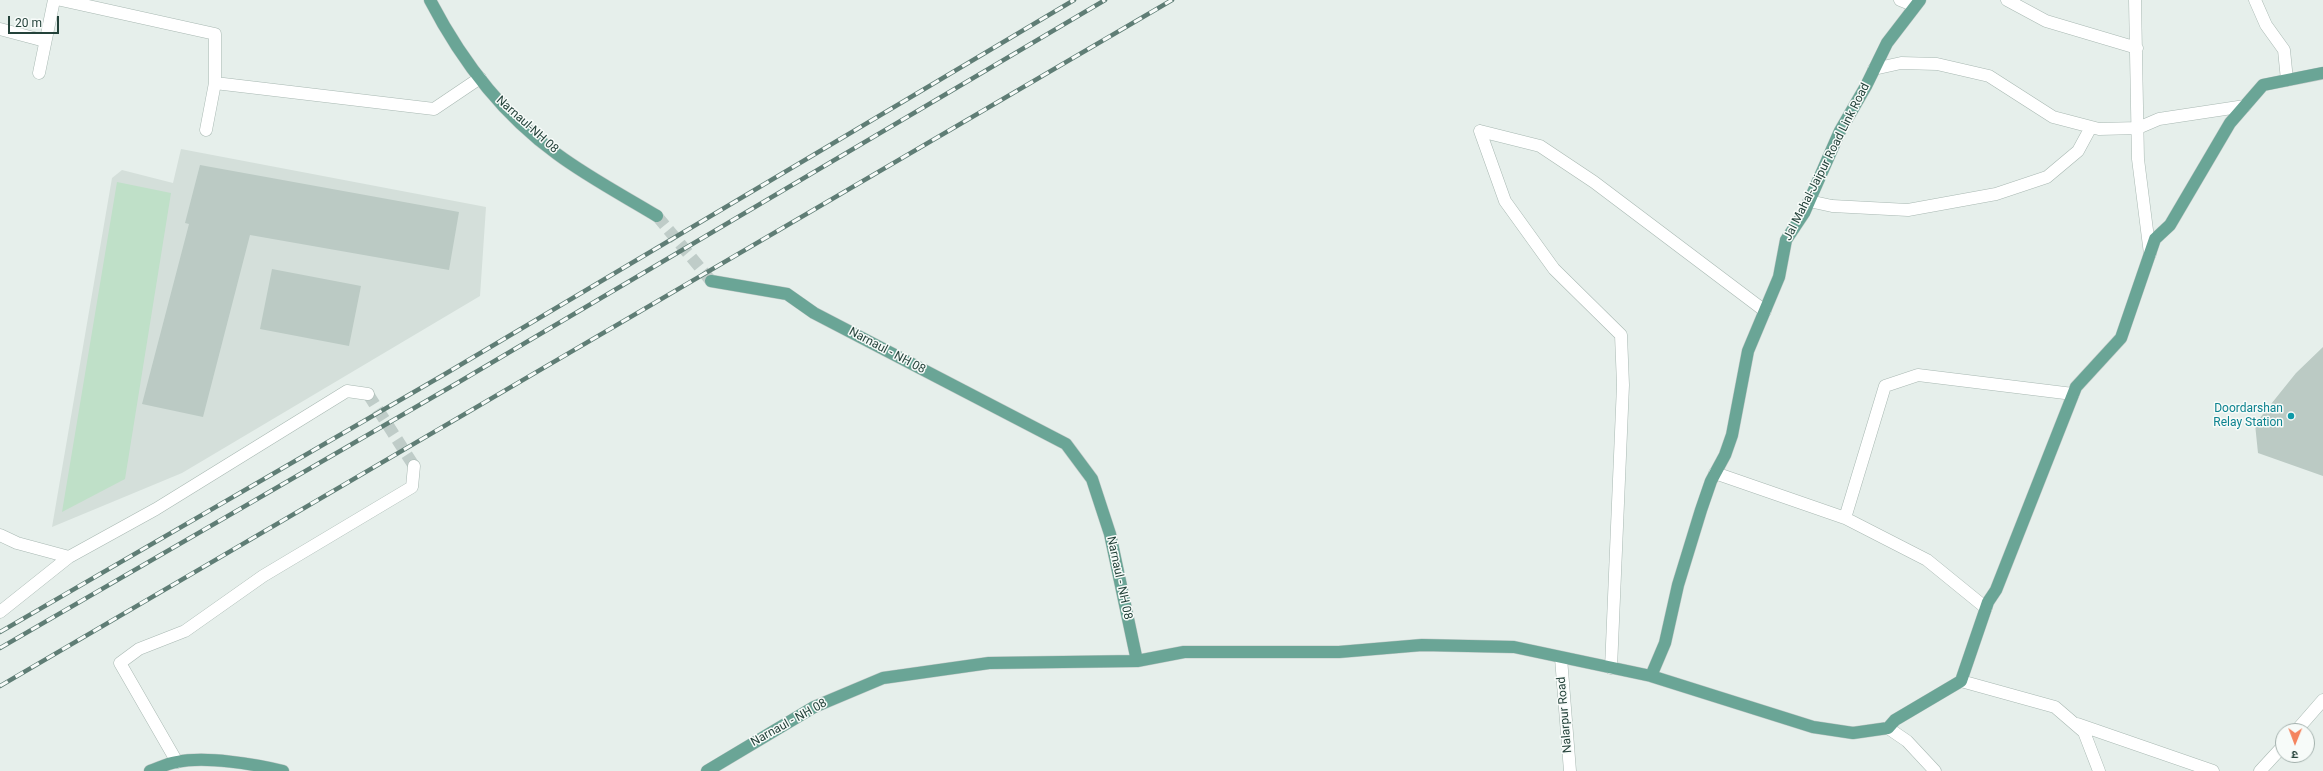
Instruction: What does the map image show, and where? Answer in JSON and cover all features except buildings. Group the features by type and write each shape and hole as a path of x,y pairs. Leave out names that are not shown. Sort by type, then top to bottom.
{"main road":[{"name":"Narnaul-NH 08","path":"430,0 462,56 504,108 557,154 658,216"},
{"name":"Jal Mahal-Jaipur Road Link Road","path":"1651,676 1665,643 1678,585 1701,510 1732,435 1748,351 1779,278 1786,240 1809,201 1840,131 1887,43 1917,3"},
{"path":"1137,662 1184,652 1339,652 1422,645 1514,647 1651,676 1813,727 1853,733 1888,728 1895,720 1962,681 1986,608 1996,590 2076,387 2121,338 2155,239 2170,225 2230,123 2263,85 2323,73"},
{"name":"Narnaul - NH 08","path":"706,771 814,707 883,678 989,663 1137,662 1110,534 1092,479 1066,444 814,313 787,294 711,281"},
{"path":"150,771 177,762 227,762 264,766 283,771"}],"street":[{"path":"39,73 54,0"},
{"path":"61,0 215,34 215,83 206,130"},
{"path":"1900,0 1917,3"},
{"path":"2007,0 2046,21 2137,48"},
{"path":"2135,0 2138,159 2150,254"},
{"path":"2255,0 2266,25 2284,50 2287,80"},
{"path":"0,29 45,41"},
{"path":"1874,69 1901,63 1938,64 1988,76 2052,117 2099,129 2138,128 2160,119 2245,106"},
{"path":"215,83 434,110 480,78"},
{"path":"1809,201 1832,206 1908,210 1996,194 2047,176 2078,151 2091,127"},
{"path":"1611,668 1623,385 1621,335 1554,269 1505,201 1480,131 1540,146 1594,182 1765,311"},
{"path":"1845,518 1885,386 1918,375 2073,394"},
{"path":"0,612 69,557 156,509 347,391 368,394"},
{"path":"177,762 120,663 139,649 185,631 263,576 412,487 414,466"},
{"path":"1715,473 1845,518 1927,560 1986,608"},
{"path":"0,535 18,543 69,557"},
{"name":"Nalarpur Road","path":"1561,658 1570,771"},
{"path":"1962,681 2055,707 2084,732 2099,771"},
{"path":"2303,723 2323,700"},
{"path":"2074,723 2213,771"},
{"path":"1888,728 1907,740 1935,771"},
{"path":"2260,771 2275,755"}],"shaded area":[{"path":"181,149 486,207 480,296 182,473 52,527 112,178 122,170 173,183"}],"green space":[{"path":"117,182 171,193 125,479 62,512"}],"tunnel":[{"path":"657,216 711,281"},
{"path":"368,394 414,466"}],"railway":[{"path":"0,632 445,374 1074,0"},
{"path":"0,648 459,382 1105,0"},
{"path":"0,686 1172,0"}],"place":[{"name":"Doordarshan Relay Station","path":"2291,416"}]}
